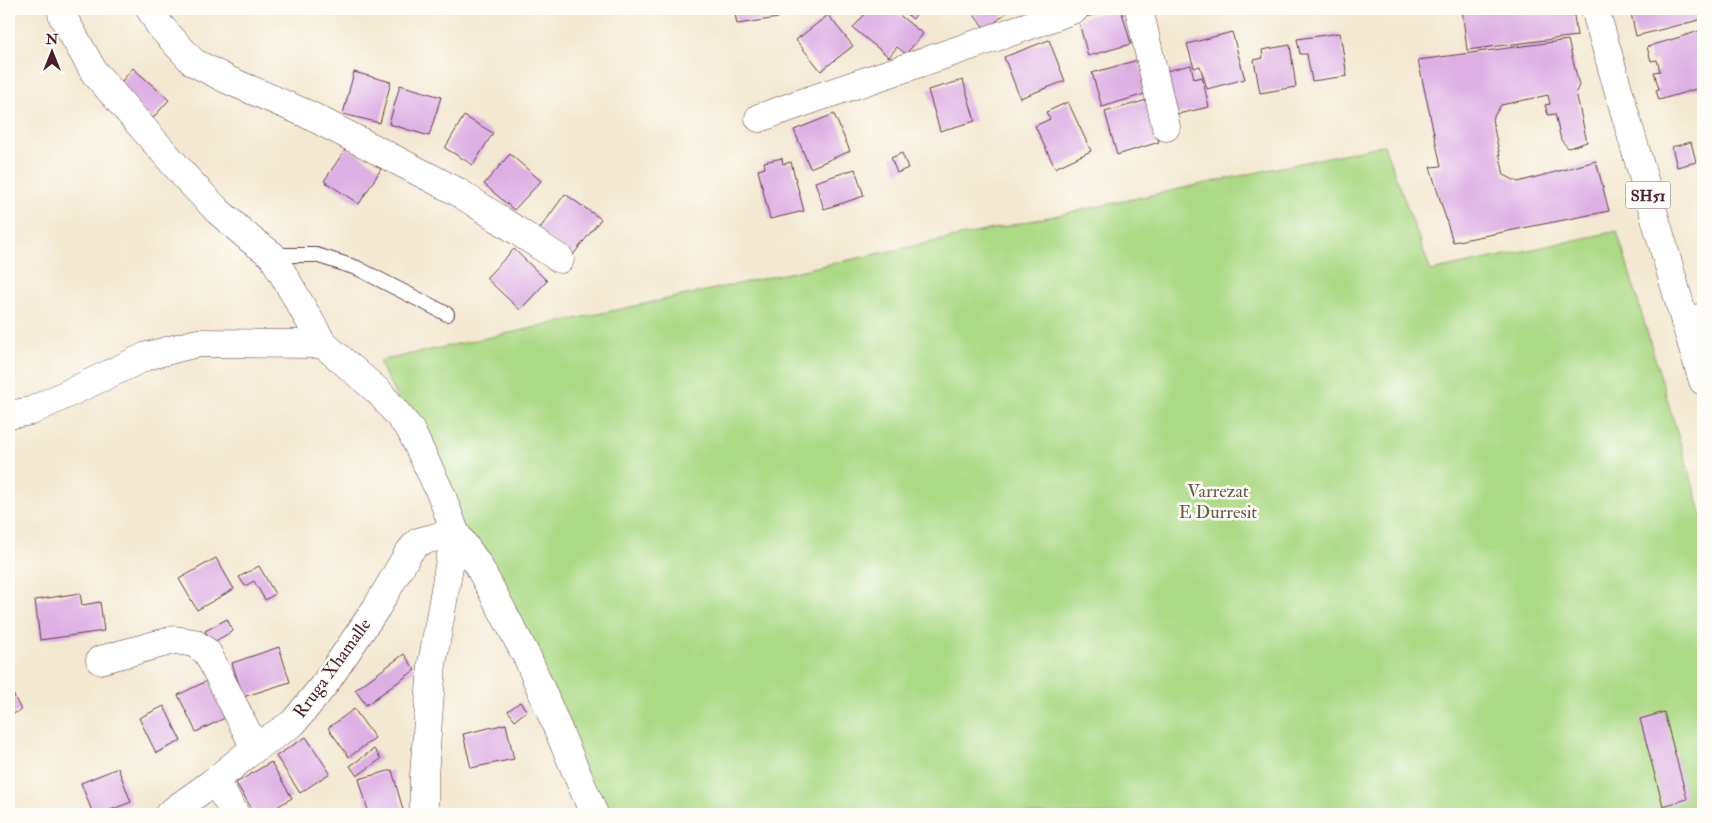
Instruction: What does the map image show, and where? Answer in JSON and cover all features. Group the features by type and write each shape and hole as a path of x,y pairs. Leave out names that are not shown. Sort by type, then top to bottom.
{"street":[{"path":"61,9 63,17 94,72 136,123 219,212 272,255 323,344 379,392 410,429 441,494 455,532 477,562 528,659 594,814"},
{"path":"150,9 160,26 193,62 228,80 307,114 458,192 560,259"},
{"path":"759,118 998,38 1075,9"},
{"path":"1139,9 1166,127"},
{"name":"SH51","path":"1595,9 1694,320 1703,381"},
{"path":"9,416 31,411 147,356 198,343 323,344"},
{"path":"424,814 424,776 432,664 455,532"},
{"name":"Rruga Xhamalle","path":"169,814 255,748 293,723 324,685 377,607 409,552 418,542 455,532"},
{"path":"100,660 174,640 194,642 207,652 255,748"},
{"path":"213,782 235,814"}],"lane":[{"path":"272,255 316,255 357,268 447,314"}],"green space":[{"name":"Varrezat E Durresit","path":"1384,145 1431,271 1617,231 1703,519 1703,814 582,814 458,525 379,361"}],"building":[{"path":"369,9 391,9 371,16"},
{"path":"734,9 776,9 778,18 737,24"},
{"path":"869,9 892,9 923,34 906,54 897,47 889,57 853,28"},
{"path":"900,9 920,9 913,19"},
{"path":"969,9 1006,9 1008,11 986,30"},
{"path":"1121,9 1131,44 1088,56 1078,19"},
{"path":"1462,9 1573,9 1577,36 1467,50"},
{"path":"1630,9 1703,9 1703,19 1636,36"},
{"path":"828,15 853,46 821,71 796,40"},
{"path":"1703,30 1703,87 1659,100 1656,90 1659,89 1654,72 1660,71 1657,60 1651,61 1647,47"},
{"path":"1232,32 1245,79 1207,89 1200,66 1194,68 1187,44"},
{"path":"1340,33 1347,76 1312,81 1307,54 1300,54 1297,39"},
{"path":"1049,40 1065,81 1020,98 1004,57"},
{"path":"1568,40 1579,85 1576,92 1587,142 1568,148 1561,140 1555,114 1548,115 1545,105 1550,104 1548,95 1501,105 1492,119 1504,175 1518,182 1596,161 1609,211 1453,242 1430,167 1441,166 1418,60"},
{"path":"1290,45 1296,87 1260,93 1254,60 1263,58 1262,50"},
{"path":"1138,60 1148,93 1102,107 1092,73"},
{"path":"1191,65 1194,79 1202,77 1209,107 1169,116 1162,72"},
{"path":"133,68 169,100 152,119 117,87"},
{"path":"354,72 391,82 380,123 343,114"},
{"path":"963,80 975,121 940,131 928,90"},
{"path":"400,85 441,97 429,136 389,124"},
{"path":"1147,100 1159,142 1117,155 1105,112"},
{"path":"1068,102 1091,151 1055,168 1035,126 1050,119 1046,112"},
{"path":"834,114 850,151 810,168 794,130"},
{"path":"464,116 493,133 473,165 445,148"},
{"path":"1691,142 1696,162 1677,167 1672,147"},
{"path":"347,147 381,169 359,204 324,181"},
{"path":"902,153 908,168 897,173 891,158"},
{"path":"510,154 541,181 514,210 484,184"},
{"path":"782,158 783,164 791,162 804,211 770,219 758,170 765,168 764,162"},
{"path":"855,169 864,196 824,209 815,182"},
{"path":"565,194 601,219 573,255 538,231"},
{"path":"1703,210 1703,235 1697,212"},
{"path":"514,249 547,281 520,310 486,278"},
{"path":"216,558 234,589 197,610 179,579"},
{"path":"259,566 275,594 265,600 254,581 245,586 239,577"},
{"path":"80,593 82,605 100,602 104,631 40,640 35,600"},
{"path":"227,619 233,631 212,643 205,631"},
{"path":"279,647 290,682 243,697 232,663"},
{"path":"404,654 415,670 366,705 355,690"},
{"path":"209,680 227,717 196,732 178,695"},
{"path":"9,686 21,710 9,716"},
{"path":"520,702 527,711 515,720 508,711"},
{"path":"164,706 181,741 156,753 139,718"},
{"path":"354,709 375,738 349,757 328,728"},
{"path":"1664,712 1687,799 1663,806 1640,719"},
{"path":"506,724 514,759 471,768 463,734"},
{"path":"306,737 330,773 300,793 276,756"},
{"path":"374,749 381,759 357,776 350,766"},
{"path":"271,762 292,798 265,814 255,814 236,783"},
{"path":"118,768 131,802 100,814 93,814 81,783"},
{"path":"392,770 403,810 389,814 369,814 359,779"}]}
